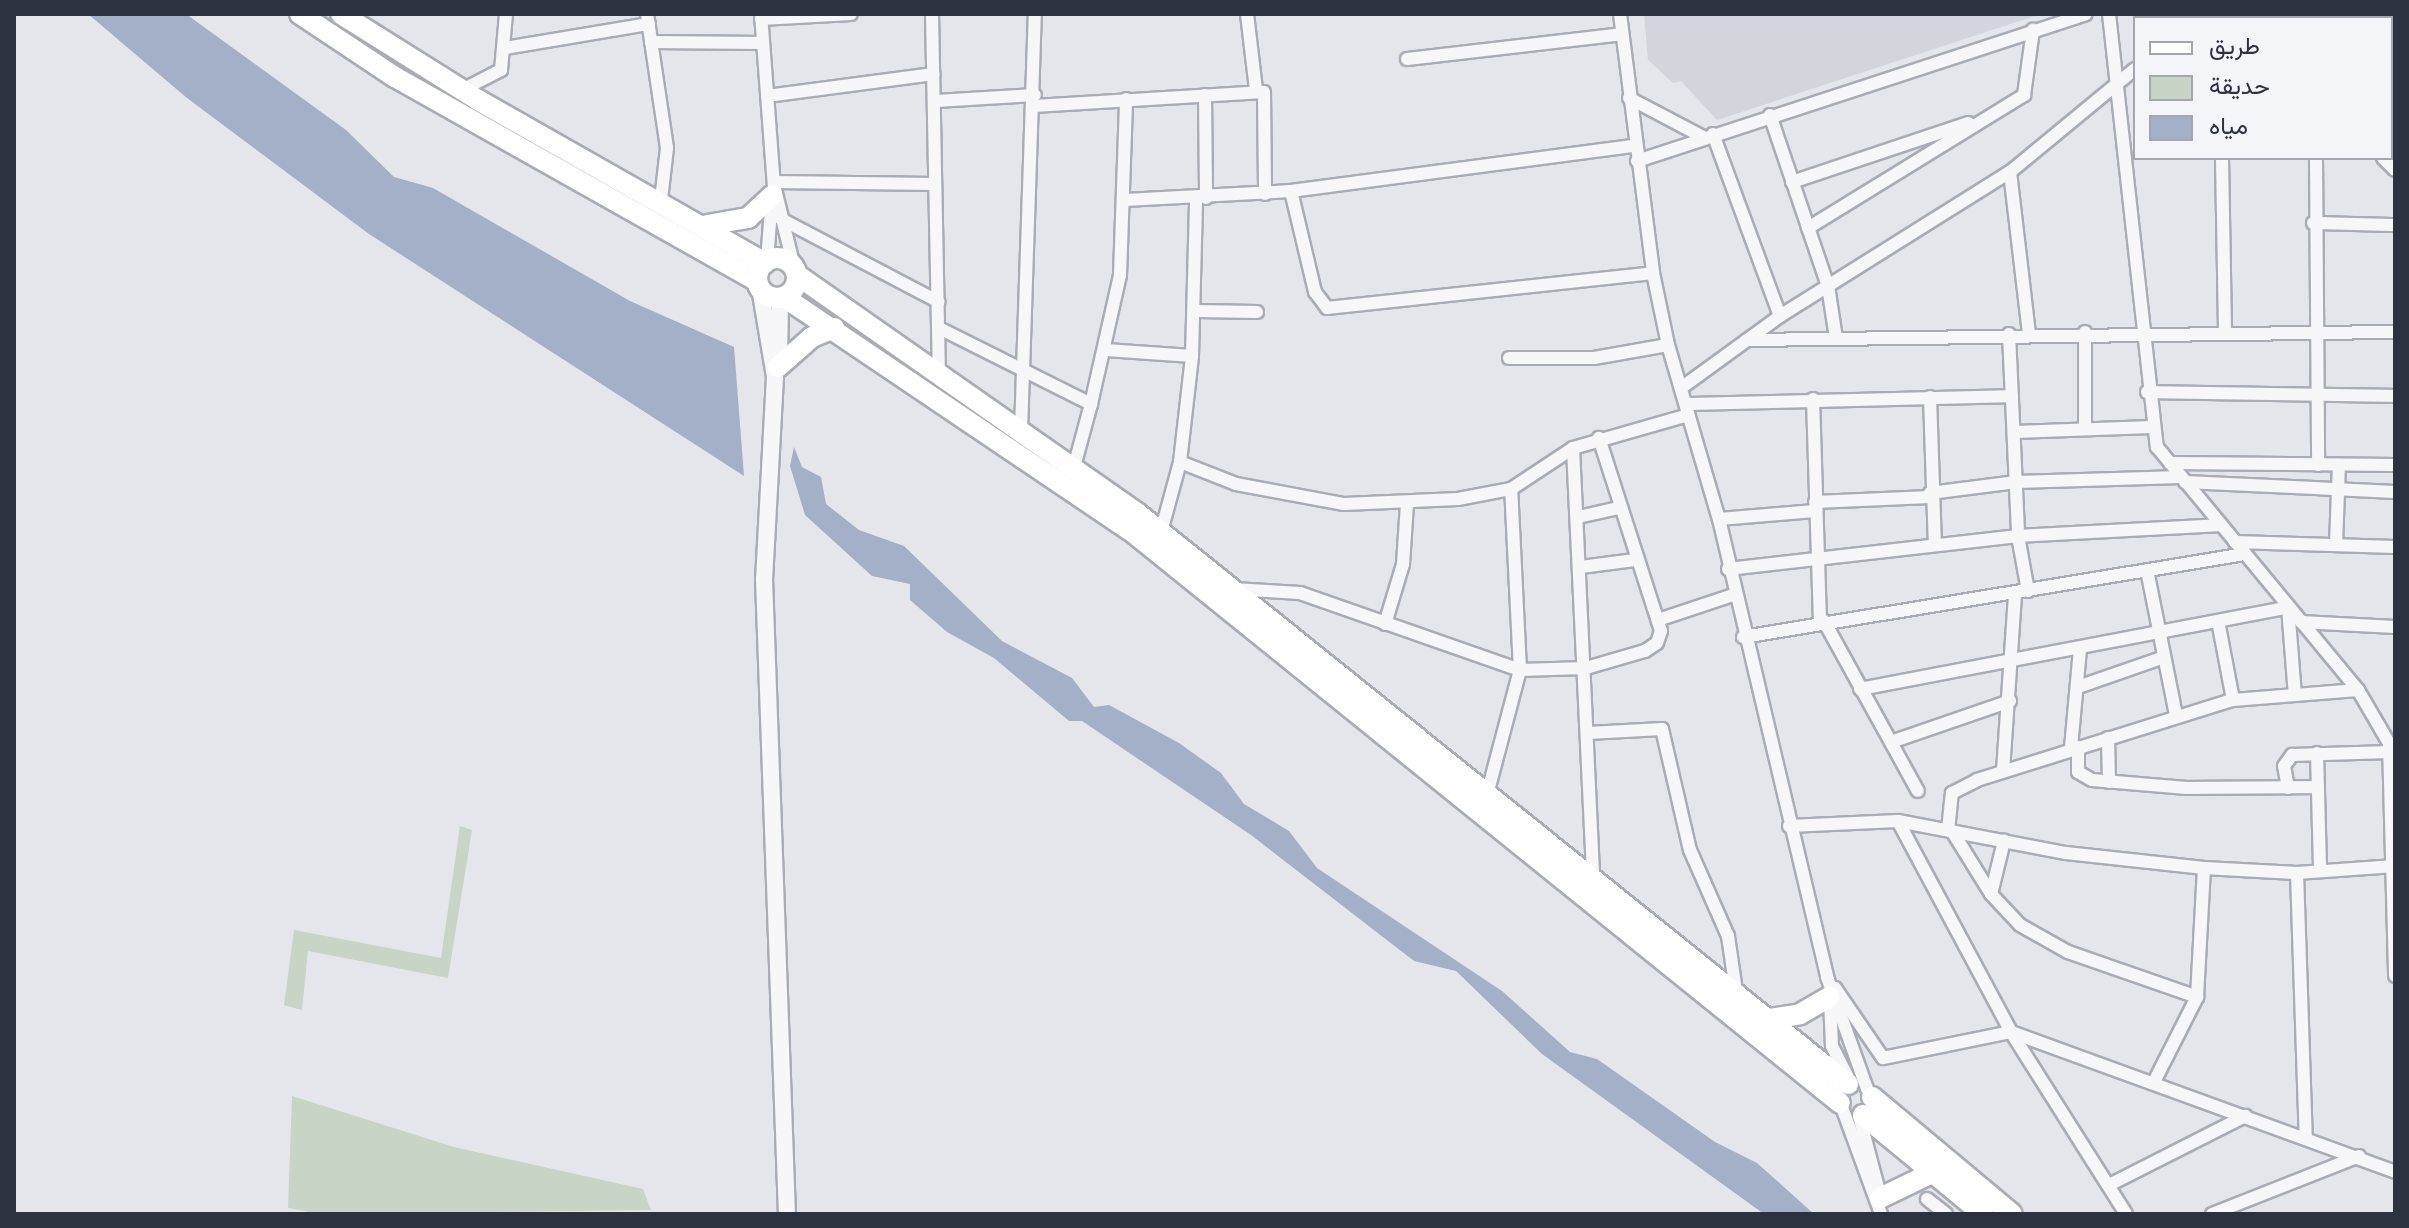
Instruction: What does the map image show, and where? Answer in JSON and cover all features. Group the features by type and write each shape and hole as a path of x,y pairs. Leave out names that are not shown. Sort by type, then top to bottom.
{"main road":[{"path":"300,14 395,77 762,273"},
{"path":"341,14 462,90 707,225 762,273 782,298 834,328 1065,482 1223,601 1856,1100 2012,1214"},
{"path":"707,225 748,218 773,188"},
{"path":"762,273 782,259 1161,532 1770,1019 1932,1173 1983,1214"},
{"path":"782,298 795,271"},
{"path":"777,372 812,337 834,328"},
{"path":"1770,1019 1800,1014 1829,989"},
{"path":"1881,1209 1932,1173"}],"street":[{"path":"462,90 501,70 506,14"},
{"path":"795,271 773,188 761,16 851,14"},
{"path":"932,14 941,329 939,375"},
{"path":"1021,431 1026,367 1035,14"},
{"path":"1247,14 1256,90"},
{"path":"1620,14 1634,146 1653,273 1668,345 1719,519 1733,595 1881,1209"},
{"path":"1637,161 1708,135 2086,14"},
{"path":"2109,14 2152,427 2170,463 2358,690 2391,746 2395,976"},
{"path":"505,48 648,19 667,148 661,200"},
{"path":"1808,228 2028,91 2033,30"},
{"path":"1407,59 1622,34"},
{"path":"651,42 763,43"},
{"path":"1681,388 1780,316 2010,172 2117,90 2133,71"},
{"path":"767,96 934,74"},
{"path":"936,101 1126,99 1256,90 1269,100 1265,194"},
{"path":"1161,532 1180,462 1197,311 1205,95"},
{"path":"1629,98 1708,135 1780,316"},
{"path":"1074,467 1106,350 1120,275 1125,200 1126,99"},
{"path":"1770,115 1828,286 1836,338"},
{"path":"1792,182 1986,117"},
{"path":"1125,200 1265,194 1634,146"},
{"path":"2222,160 2225,332"},
{"path":"2316,160 2313,223 2318,465"},
{"path":"2010,172 2029,333"},
{"path":"773,188 935,184"},
{"path":"773,188 762,273 777,372"},
{"path":"1291,191 1315,292 1327,308 1653,273"},
{"path":"781,219 939,302"},
{"path":"2313,223 2395,225"},
{"path":"782,298 764,579 787,1214"},
{"path":"1197,311 1257,312"},
{"path":"941,329 1026,367 1091,404"},
{"path":"2085,332 2085,429"},
{"path":"1747,340 2085,332 2395,332"},
{"path":"2003,771 2021,592 2009,334"},
{"path":"1509,358 1594,358 1668,345"},
{"path":"1106,350 1192,356"},
{"path":"2147,392 2395,396"},
{"path":"1180,462 1236,484 1310,499 1407,503 1511,489 1573,448 1687,410 1813,399 2012,396"},
{"path":"1930,397 1930,495 1935,544"},
{"path":"1813,399 1816,561 1822,622 1918,791"},
{"path":"2014,432 2152,427"},
{"path":"1234,589 1300,593 1520,670 1586,668 1651,649 1661,636 1658,620 1635,560 1599,438"},
{"path":"1573,448 1586,668 1593,875"},
{"path":"2170,463 2395,465"},
{"path":"2336,545 2339,465"},
{"path":"1719,519 2016,482 2183,479 2395,492"},
{"path":"1488,791 1520,670 1511,489"},
{"path":"1385,624 1403,564 1407,503"},
{"path":"1578,517 1619,508"},
{"path":"1728,569 2018,536 2221,525"},
{"path":"2235,542 2395,547"},
{"path":"1743,637 2245,554"},
{"path":"1581,567 1635,560"},
{"path":"2147,570 2176,715"},
{"path":"1658,620 1733,595"},
{"path":"1860,689 2014,657 2080,649 2288,607"},
{"path":"2288,607 2295,695"},
{"path":"2218,621 2233,700"},
{"path":"2301,622 2395,627"},
{"path":"2080,649 2075,747 2080,776 2109,782 2318,787"},
{"path":"2078,687 2164,657"},
{"path":"2197,997 2047,942 1991,894 1950,831 1952,793 2003,771 2075,747 2233,700 2358,690"},
{"path":"1891,742 2010,701"},
{"path":"1588,733 1660,725 1690,850 1728,936 1736,991"},
{"path":"2108,738 2109,782"},
{"path":"2288,788 2286,759 2391,746"},
{"path":"2317,753 2320,871"},
{"path":"1789,826 1898,821 2004,841 2204,868 2297,873 2394,866"},
{"path":"1898,821 2011,1032 2126,1214"},
{"path":"1991,894 2004,841"},
{"path":"2154,1082 2197,997 2204,868"},
{"path":"2297,873 2306,1138"},
{"path":"1829,989 1834,1052 1856,1100"},
{"path":"1829,989 1883,1058 2011,1032 2359,1156 2395,1172"},
{"path":"2109,1185 2245,1116"},
{"path":"2212,1214 2359,1156"},
{"path":"1927,1199 1946,1214"}],"shaded area":[{"path":"1644,14 2041,14 1717,120 1681,81 1673,83 1648,60"}],"green space":[{"path":"460,826 472,830 448,978 308,951 302,1010 284,1005 294,930 441,958"},
{"path":"292,1096 454,1147 643,1189 651,1210 320,1214 288,1208"}],"water":[{"path":"88,14 186,14 346,130 394,177 433,188 630,301 734,347 744,476 369,234 187,98"},
{"path":"794,447 802,467 821,477 826,504 859,530 904,546 1002,641 1072,678 1094,707 1109,705 1179,743 1221,773 1244,804 1289,831 1317,868 1502,991 1570,1052 1597,1059 1715,1142 1757,1163 1814,1214 1764,1214 1542,1054 1456,971 1414,961 1251,835 1082,721 1069,721 994,658 947,632 910,600 910,584 872,576 805,515 790,466"}]}
